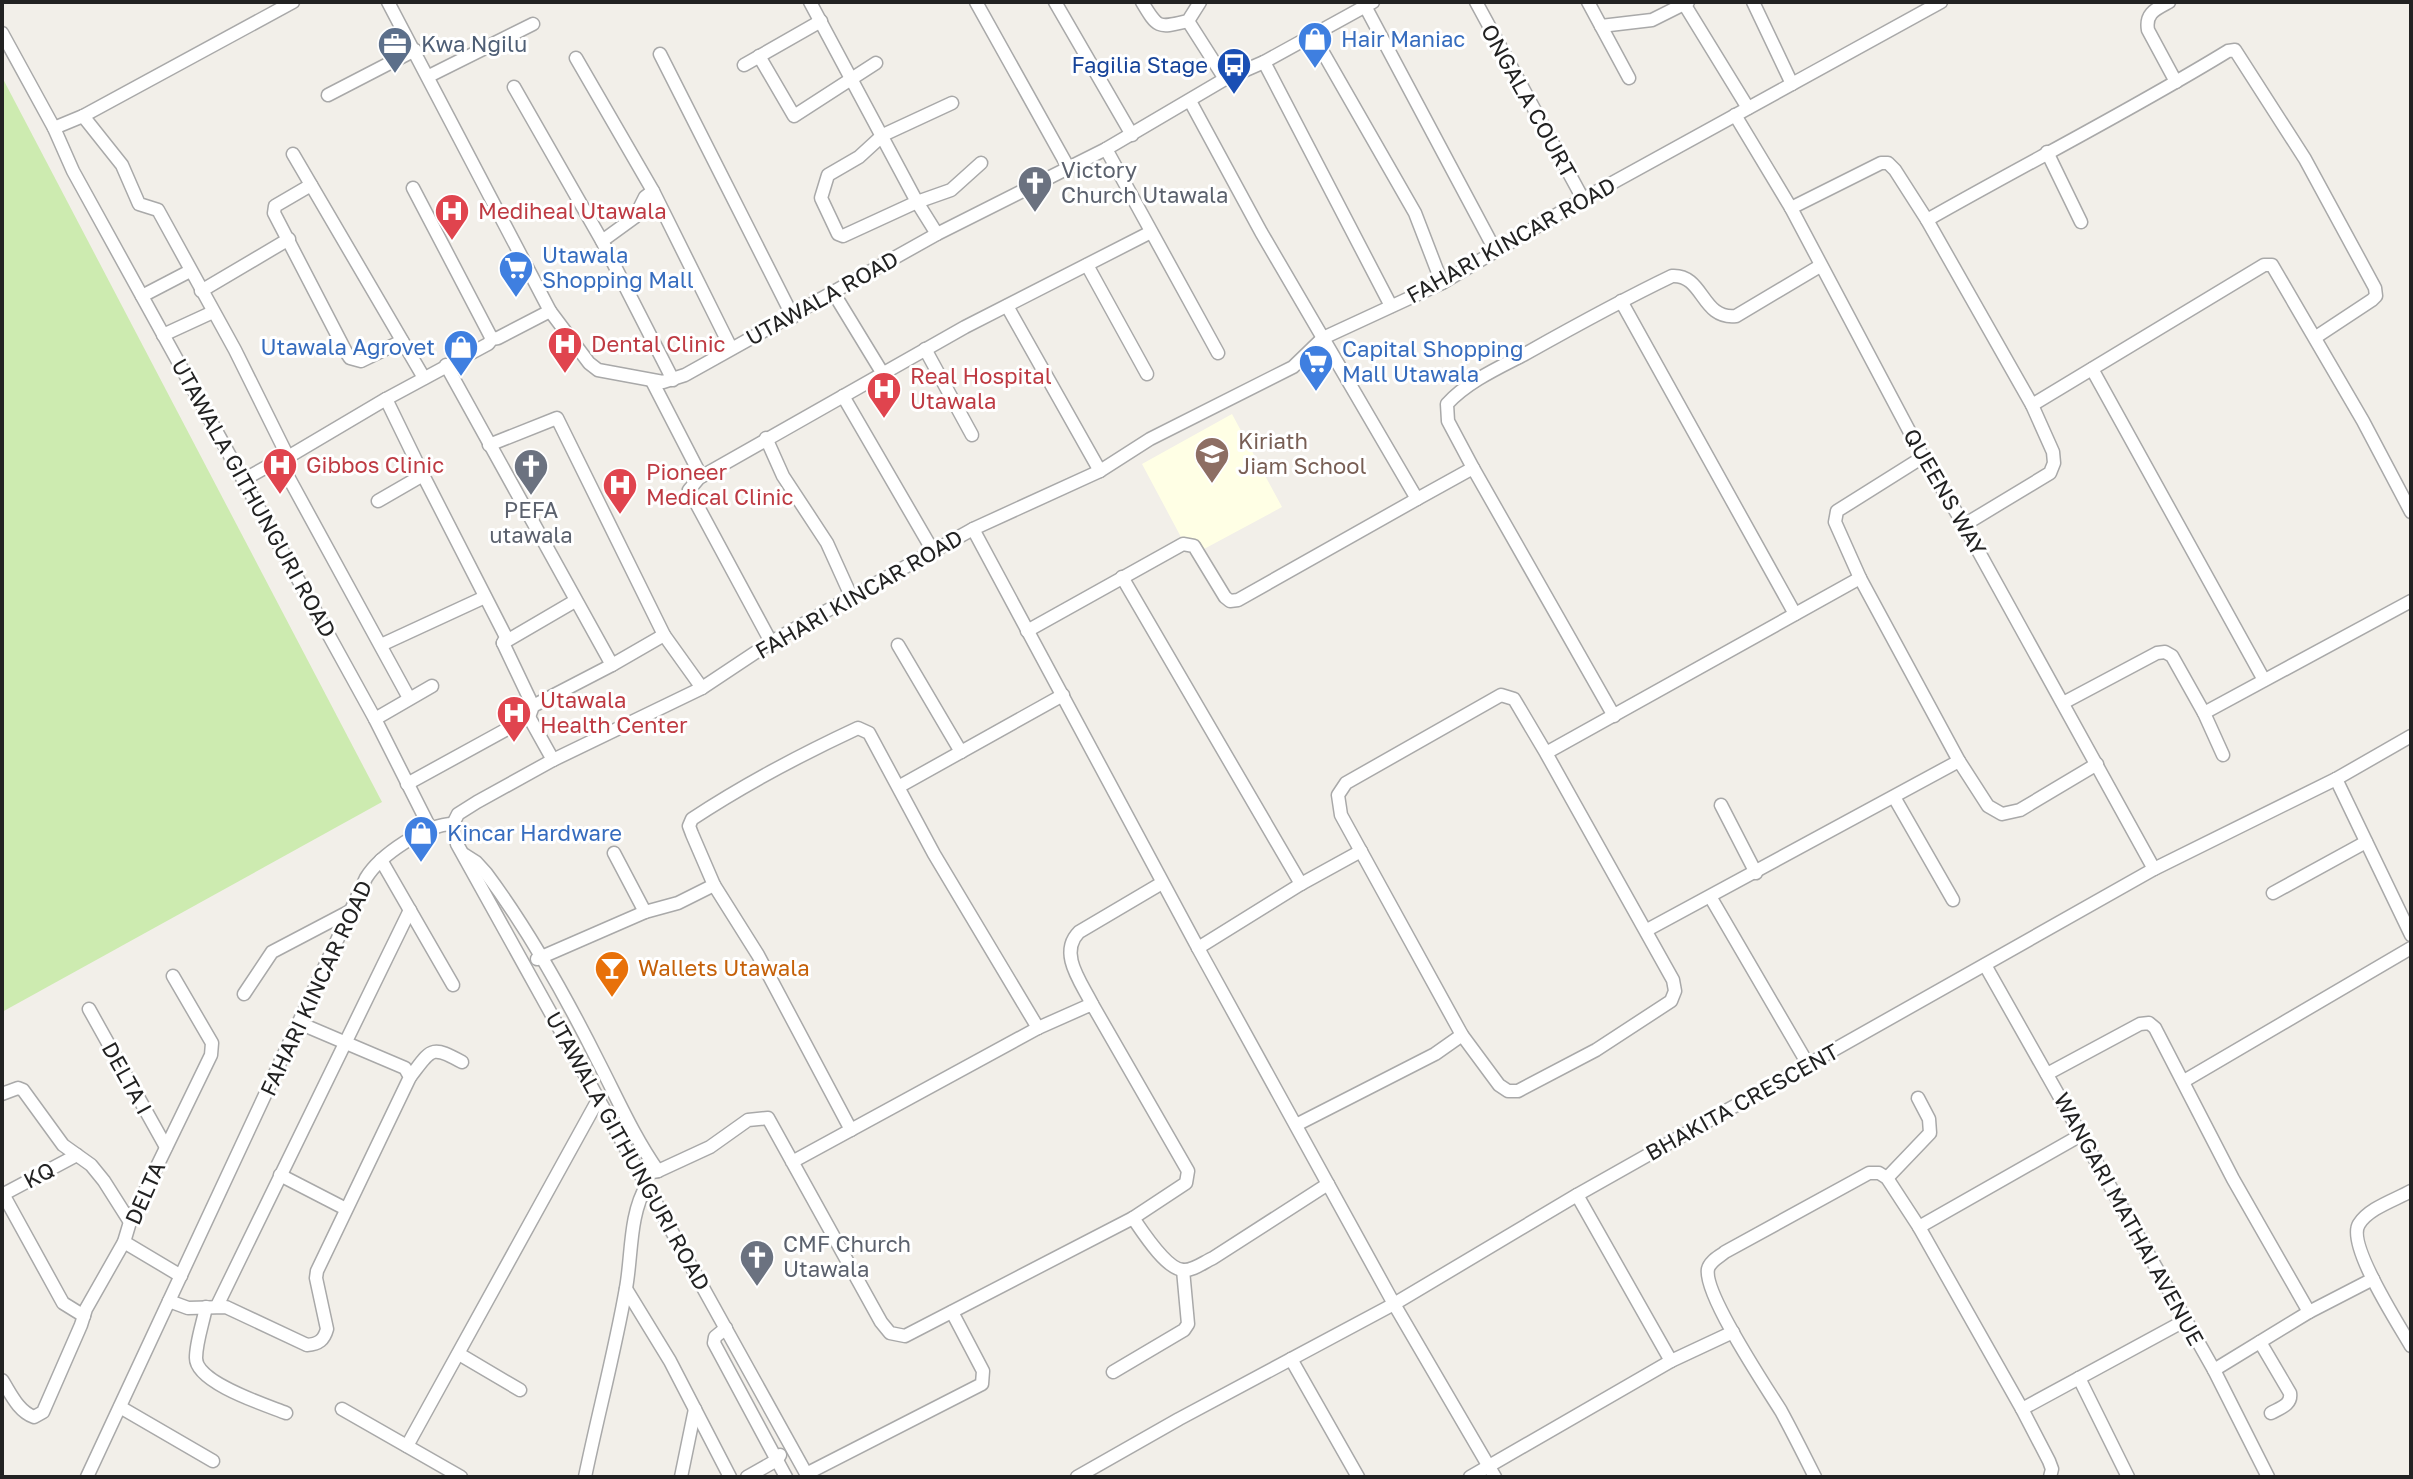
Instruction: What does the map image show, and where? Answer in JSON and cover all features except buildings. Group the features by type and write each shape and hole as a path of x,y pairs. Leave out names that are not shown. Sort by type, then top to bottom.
{"street":[{"path":"54,128 83,116 293,2"},
{"name":"UTAWALA ROAD","path":"388,2 550,311 589,363 598,370 652,381 673,380 793,317 937,234 1106,149 1225,79 1264,62 1369,4"},
{"path":"810,2 937,234"},
{"path":"976,2 1068,167"},
{"path":"1055,2 1132,135"},
{"path":"1142,2 1158,26 1188,21 1200,2"},
{"name":"ONGALA COURT","path":"1476,2 1583,199"},
{"path":"1588,2 1629,78"},
{"path":"1753,2 1792,84"},
{"name":"FAHARI KINCAR ROAD","path":"87,1477 366,878 381,860 430,828 453,824 458,814 553,760 702,688 771,642 973,529 1100,471 1150,439 1293,367 1323,338 1442,283 1583,199 1941,2"},
{"path":"2169,2 2150,13 2147,21 2148,30 2176,82"},
{"path":"1601,26 1652,20 1685,3 1748,108"},
{"path":"1369,4 1495,250"},
{"path":"744,65 821,21"},
{"path":"1188,21 1225,79"},
{"path":"429,76 533,24"},
{"name":"UTAWALA GITHUNGURI ROAD","path":"2,33 54,128 73,171 375,719 430,828"},
{"path":"1313,35 1415,213 1442,283"},
{"path":"328,95 415,50"},
{"path":"1927,220 2228,51 2235,50 2312,172 2375,288 2376,296 2316,337"},
{"path":"660,54 793,317"},
{"path":"759,56 794,116 876,63"},
{"path":"576,58 653,191 731,348"},
{"path":"1264,62 1391,306"},
{"path":"514,87 602,241 673,380"},
{"path":"1190,101 1417,499"},
{"path":"952,103 883,135 859,157 828,175 821,198 838,234 843,236 951,190 981,163"},
{"name":"QUEENS WAY","path":"1735,115 1791,208 1923,457 1964,525 2154,869"},
{"path":"83,116 122,165 139,204 158,210 235,350 284,459 409,698"},
{"path":"1106,149 1218,353"},
{"path":"2047,152 2081,222"},
{"path":"293,154 424,378"},
{"path":"1791,208 1881,163 1888,163 1927,220 2032,405 2053,452 2054,463 2050,473 1964,525"},
{"path":"311,185 274,209 350,358 366,360 402,341"},
{"path":"413,188 492,339"},
{"path":"602,241 635,217 645,197 653,191"},
{"path":"771,642 689,490 701,476 925,349 1151,232"},
{"path":"201,291 289,239"},
{"path":"1087,265 1147,374"},
{"path":"2032,405 2264,265 2272,265 2316,337 2411,512"},
{"path":"1614,716 1473,468 1448,421 1447,404 1457,393 1621,301 1672,276 1690,280 1715,313 1726,317 1736,316 1820,266"},
{"path":"142,296 190,271"},
{"path":"833,292 883,374"},
{"path":"1621,301 1795,614"},
{"path":"1007,306 1100,471"},
{"path":"243,480 492,339 550,311"},
{"path":"163,335 213,312"},
{"path":"925,349 972,435"},
{"path":"446,365 612,665"},
{"path":"2092,369 2264,680"},
{"path":"652,381 701,476"},
{"path":"843,396 933,551"},
{"path":"386,399 506,637 503,643 553,760"},
{"path":"489,445 557,418 664,635 702,688"},
{"path":"766,438 783,476 827,543 851,596"},
{"path":"1923,457 1837,511 1835,522 1860,578 1959,761 1988,806 2002,814 2020,810 2097,764"},
{"path":"1027,631 1183,544 1194,546 1225,597 1230,601 1238,600 1473,468"},
{"path":"378,501 423,475"},
{"path":"973,529 1162,883 1394,1304 1492,1472"},
{"path":"1122,577 1301,884"},
{"path":"1546,753 1860,578"},
{"path":"381,645 485,597"},
{"path":"503,643 575,601"},
{"path":"2204,713 2411,601"},
{"path":"407,784 664,635"},
{"path":"898,645 961,752"},
{"path":"2063,703 2157,653 2165,652 2172,656 2223,755"},
{"path":"375,719 432,686"},
{"path":"900,786 1063,695"},
{"path":"1501,695 1514,699 1673,980 1675,991 1671,1001 1596,1050 1518,1091 1508,1091 1499,1085 1462,1035 1361,851 1338,805 1338,795 1346,783 1501,695"},
{"path":"851,1130 758,955 714,885 689,826 692,819 750,782 858,728 869,733 934,854 1038,1028"},
{"name":"BHAKITA CRESCENT","path":"1077,1477 1394,1304 1577,1195 2154,869 2336,779 2411,736"},
{"path":"1647,930 1959,761"},
{"path":"2336,779 2411,935"},
{"path":"1894,797 1953,900"},
{"path":"1721,805 1756,873"},
{"name":"UTAWALA GITHUNGURI ROAD","path":"453,824 463,854 599,1098 630,1142 644,1180 807,1476"},
{"path":"2273,893 2366,842"},
{"path":"1198,948 1361,851"},
{"path":"614,853 645,912"},
{"path":"463,854 476,862 512,909 542,956 598,1061 630,1142 658,1171"},
{"path":"381,860 453,985"},
{"path":"585,1477 626,1289 644,1180 710,1147 755,1118 768,1118 881,1322 890,1333 905,1336 1133,1218 1186,1183 1188,1171 1158,1124 1092,1004 1070,956 1072,939 1079,932 1162,883"},
{"path":"525,965 714,885"},
{"path":"1711,898 1809,1066"},
{"path":"498,917 512,909"},
{"path":"244,994 272,952 352,910"},
{"path":"286,1413 220,1386 200,1368 195,1357 212,1307 410,910"},
{"path":"2184,1081 2411,948"},
{"name":"WANGARI MATHAI AVENUE","path":"1985,965 2214,1370 2268,1477"},
{"name":"DELTA","path":"2,1380 19,1408 34,1417 43,1412 93,1295 124,1242 130,1222 213,1048 173,976"},
{"path":"792,1162 1038,1028 1092,1004"},
{"name":"DELTA I","path":"89,1009 166,1147"},
{"path":"299,1023 405,1068 410,1077"},
{"path":"2047,1074 2140,1024 2149,1023 2155,1028 2233,1179 2309,1312"},
{"path":"1296,1125 1435,1054 1462,1035"},
{"path":"169,1301 188,1308 226,1307 307,1345 320,1342 327,1329 317,1271 410,1077 426,1056 434,1051 441,1050 462,1062"},
{"path":"583,1069 598,1061"},
{"path":"2,1094 10,1089 23,1090 63,1145 91,1165 104,1181 130,1222"},
{"path":"407,1446 599,1098"},
{"path":"1887,1178 1930,1133 1929,1119 1918,1098"},
{"path":"1919,1227 2081,1135"},
{"name":"KQ","path":"2,1194 77,1155"},
{"path":"1815,1477 1782,1413 1733,1332 1708,1280 1711,1262 1869,1173 1879,1173 1887,1178 1919,1227 2022,1409 2049,1461 2052,1469 2050,1477"},
{"path":"280,1175 346,1209"},
{"path":"1133,1218 1171,1265 1183,1270 1213,1258 1328,1184"},
{"path":"2411,1191 2367,1215 2357,1226 2359,1246 2373,1279 2411,1346"},
{"path":"2,1194 63,1303 84,1316"},
{"path":"1577,1195 1671,1361"},
{"path":"124,1242 181,1276"},
{"path":"1113,1372 1184,1330 1188,1324 1183,1270"},
{"path":"2214,1370 2309,1312 2373,1279"},
{"path":"626,1289 730,1477"},
{"path":"807,1476 982,1384 983,1371 952,1312"},
{"path":"2022,1409 2186,1320"},
{"path":"726,1328 715,1337 714,1343 786,1477"},
{"path":"1470,1477 1492,1472 1671,1361 1733,1332"},
{"path":"2260,1342 2291,1399 2271,1413"},
{"path":"459,1354 520,1390"},
{"path":"1291,1359 1358,1477"},
{"path":"2079,1378 2128,1477"},
{"path":"746,1398 760,1390"},
{"path":"120,1407 213,1461"},
{"path":"342,1409 461,1477"},
{"path":"681,1477 695,1409"},
{"path":"747,1477 777,1460 789,1443"}],"shaded area":[{"name":"Kiriath Jiam School","path":"1232,414 1282,507 1204,549 1196,541 1182,539 1142,464"}],"green space":[{"path":"2,77 382,802 2,1012"}],"place":[{"name":"Hair Maniac","path":"1315,70"},
{"name":"Kwa Ngilu","path":"395,75"},
{"name":"Fagilia Stage","path":"1234,96"},
{"name":"Victory Church Utawala","path":"1035,214"},
{"name":"Mediheal Utawala","path":"452,242"},
{"name":"Utawala Shopping Mall","path":"516,299"},
{"name":"Dental Clinic","path":"565,375"},
{"name":"Utawala Agrovet","path":"461,378"},
{"name":"Capital Shopping Mall Utawala","path":"1316,393"},
{"name":"Real Hospital Utawala","path":"884,420"},
{"name":"Kiriath Jiam School","path":"1212,485"},
{"name":"Gibbos Clinic","path":"280,496"},
{"name":"PEFA utawala","path":"531,497"},
{"name":"Pioneer Medical Clinic","path":"620,516"},
{"name":"Utawala Health Center","path":"514,744"},
{"name":"Kincar Hardware","path":"421,864"},
{"name":"Wallets Utawala","path":"612,999"},
{"name":"CMF Church Utawala","path":"757,1288"}]}
